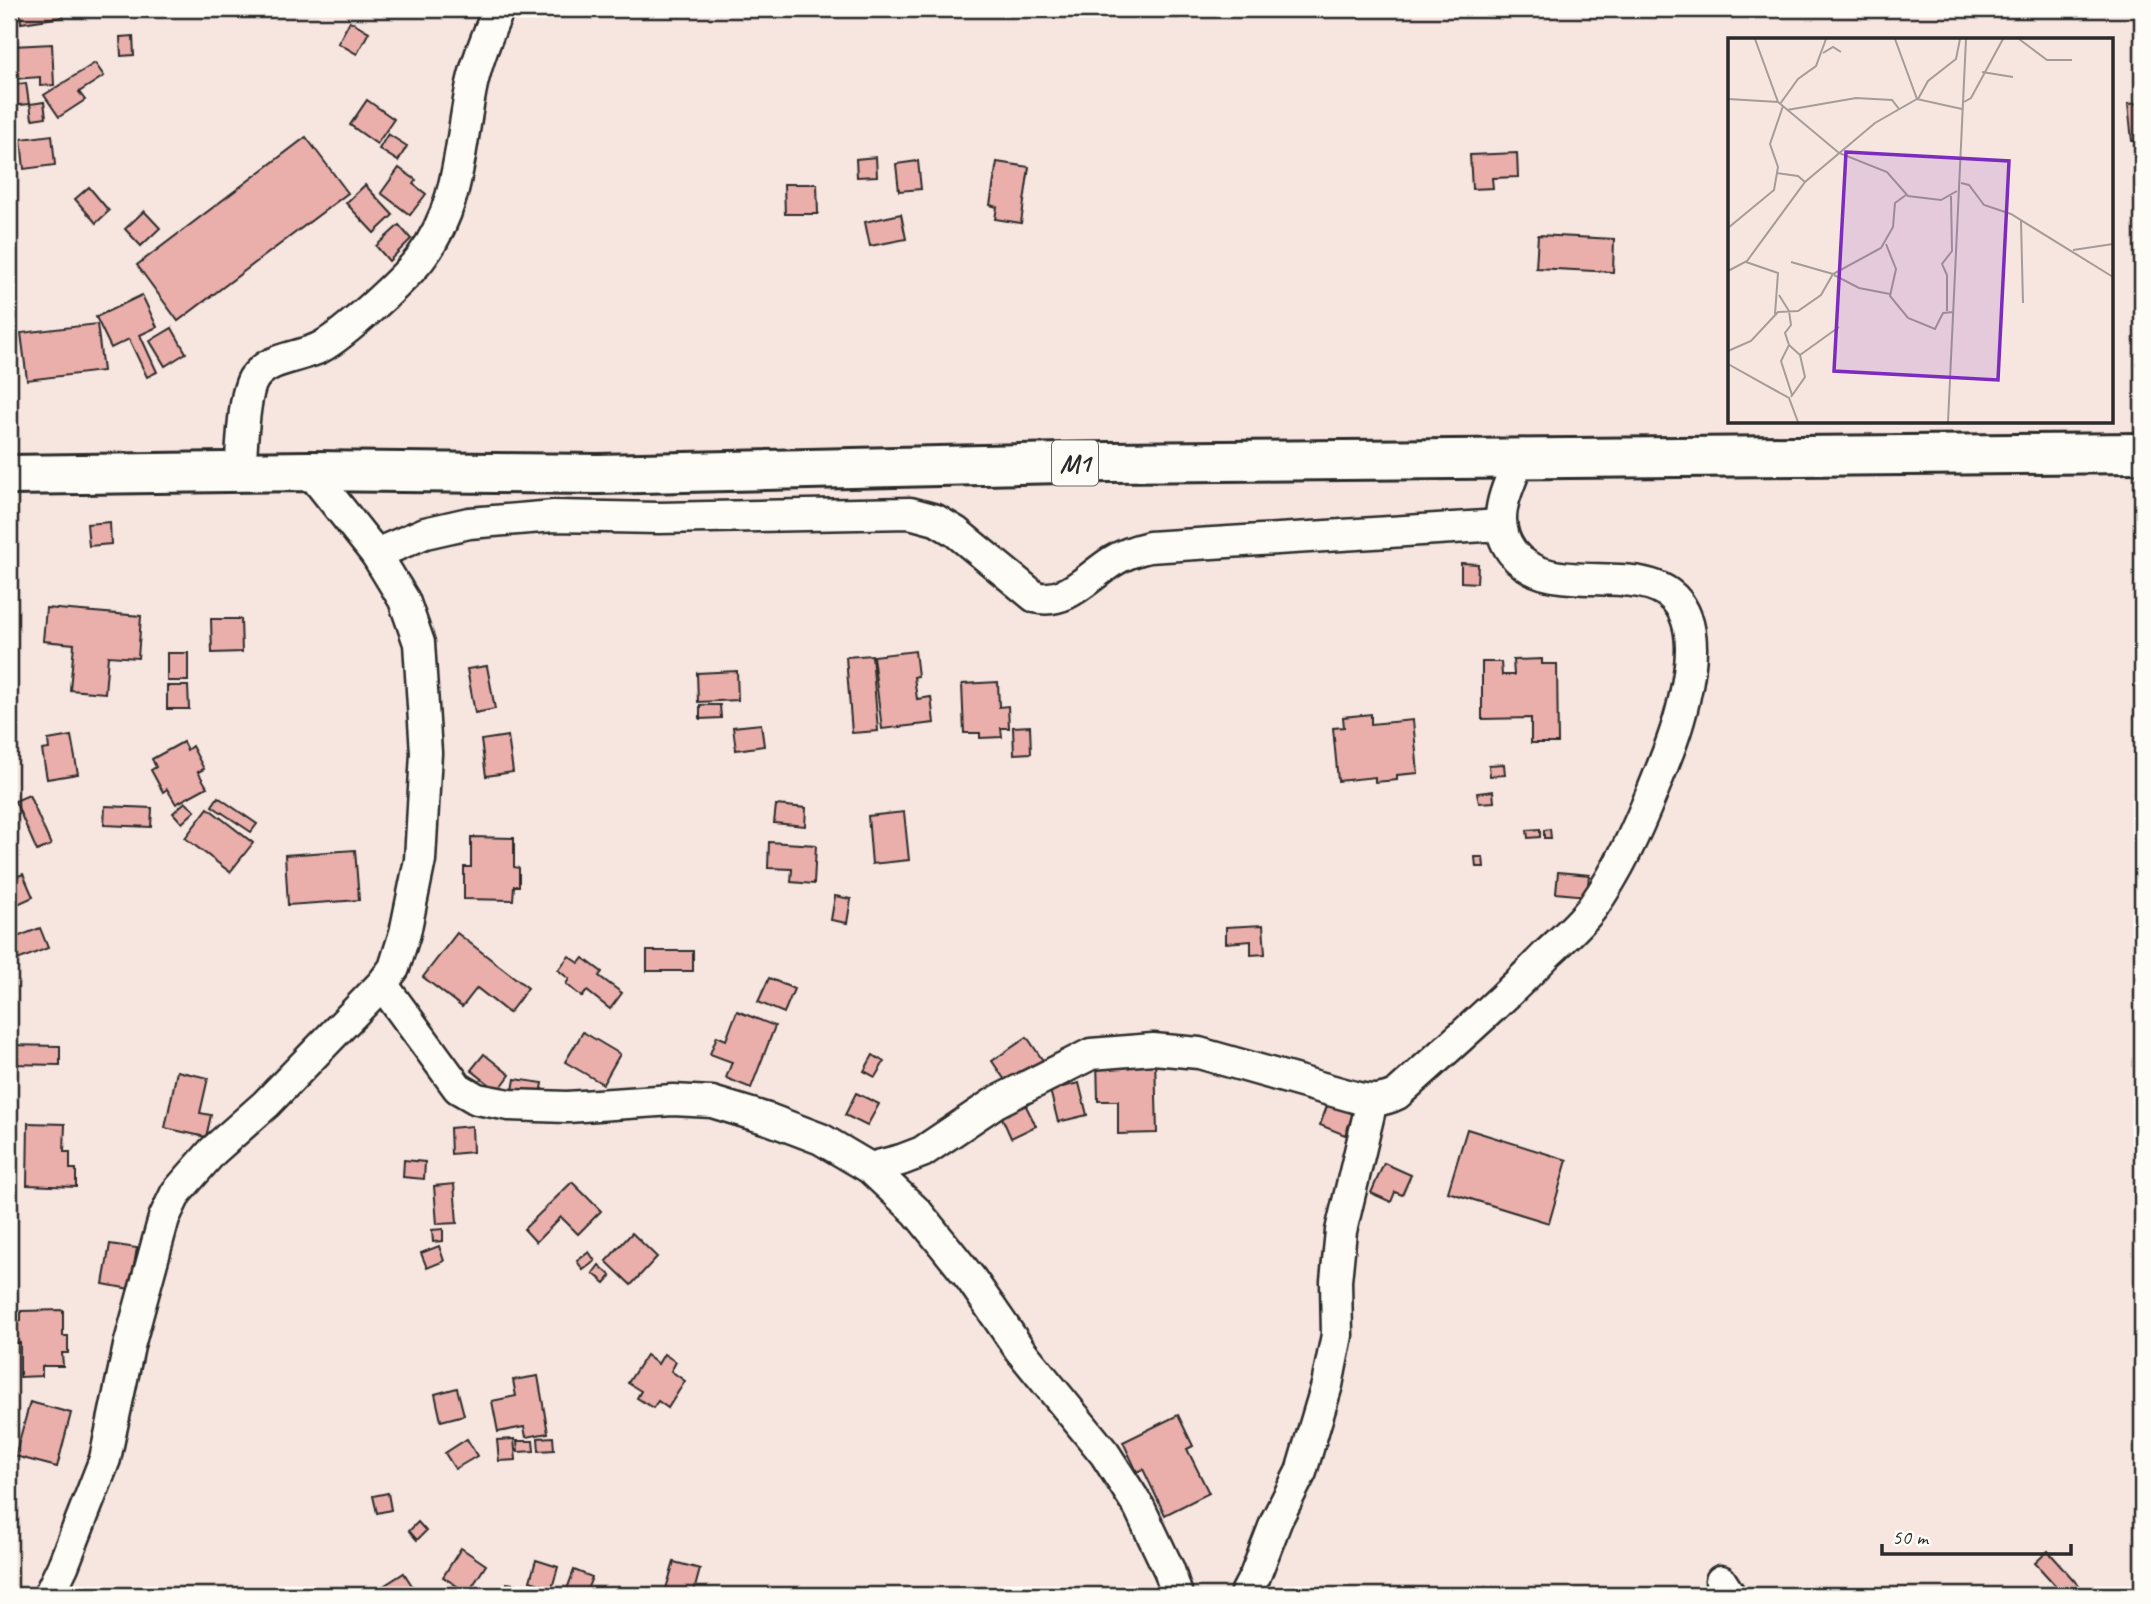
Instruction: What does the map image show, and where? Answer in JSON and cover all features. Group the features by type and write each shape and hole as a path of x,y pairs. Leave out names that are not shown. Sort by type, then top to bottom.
{"highway":[{"name":"M1","path":"9,475 310,471 598,474 1108,462 2142,453"}],"street":[{"path":"240,472 248,390 255,376 280,360 309,352 332,340 419,260 445,220 452,200 473,80 487,35 499,9"},
{"path":"870,1168 922,1152 996,1102 1045,1075 1091,1054 1111,1051 1153,1049 1199,1053 1372,1101 1385,1100 1397,1094 1510,993 1591,909 1628,851 1678,730 1691,668 1690,638 1686,619 1676,600 1661,588 1638,582 1549,575 1522,565 1504,541 1501,526 1503,497 1520,458"},
{"path":"49,1595 106,1459 129,1346 164,1218 176,1193 213,1151 266,1104 382,985 394,968 405,933 421,860 426,753 419,643 404,600 376,554 310,471"},
{"path":"376,554 425,533 469,523 554,516 659,518 910,513 936,520 956,532 1035,597 1047,600 1064,597 1113,560 1149,547 1501,526"},
{"path":"382,985 458,1088 477,1099 509,1105 567,1107 673,1100 712,1102 821,1139 870,1168 917,1212 971,1279 1020,1350 1105,1454 1139,1507 1169,1570 1177,1595"},
{"path":"1245,1595 1277,1519 1301,1472 1327,1385 1337,1335 1336,1281 1341,1231 1372,1101"}],"building":[{"path":"20,9 62,9 63,17 21,23"},
{"path":"1170,9 1177,9 1178,18 1170,18"},
{"path":"1295,9 1319,9 1319,11 1295,12"},
{"path":"350,21 369,32 357,54 338,43"},
{"path":"133,36 134,55 121,56 120,37"},
{"path":"52,44 54,85 40,86 40,77 14,79 13,46"},
{"path":"95,63 104,76 79,92 85,100 59,117 44,95"},
{"path":"26,83 29,104 11,106 9,85"},
{"path":"367,100 394,119 377,144 350,125"},
{"path":"44,102 46,117 32,119 30,104"},
{"path":"2142,103 2142,140 2132,141 2128,104"},
{"path":"388,134 407,146 398,161 379,149"},
{"path":"52,135 55,165 24,169 21,139"},
{"path":"306,137 348,193 178,321 137,265"},
{"path":"1517,153 1518,177 1492,178 1493,188 1472,189 1470,155"},
{"path":"876,157 877,176 857,177 856,159"},
{"path":"918,161 921,189 899,191 896,164"},
{"path":"997,162 1029,167 1021,223 995,219 997,207 990,205"},
{"path":"399,168 416,180 413,184 426,194 410,215 381,193"},
{"path":"784,184 817,184 818,214 785,214"},
{"path":"365,185 393,215 374,233 346,203"},
{"path":"89,187 109,211 96,223 75,199"},
{"path":"144,211 160,228 141,246 125,229"},
{"path":"901,214 906,239 870,246 865,222"},
{"path":"399,225 411,239 389,261 376,246"},
{"path":"1538,235 1614,239 1613,272 1536,268"},
{"path":"142,295 157,327 140,335 157,372 147,377 129,339 111,348 96,317"},
{"path":"97,324 103,371 27,380 21,333"},
{"path":"172,328 186,353 165,366 150,341"},
{"path":"110,522 111,544 89,546 87,524"},
{"path":"1461,563 1478,564 1477,583 1461,582"},
{"path":"46,608 141,616 138,658 108,656 105,693 70,690 74,644 43,641"},
{"path":"211,619 241,619 242,652 212,653"},
{"path":"915,651 917,699 931,697 934,723 882,729 873,656"},
{"path":"167,653 188,653 188,681 167,681"},
{"path":"872,655 878,731 852,733 846,657"},
{"path":"1542,659 1542,664 1557,664 1558,743 1531,743 1531,718 1482,719 1482,662 1501,662 1502,675 1514,675 1513,660"},
{"path":"487,666 495,709 475,713 467,669"},
{"path":"737,671 738,700 698,702 697,673"},
{"path":"998,682 999,707 1008,706 1009,728 1001,728 1002,737 980,738 980,733 964,733 962,684"},
{"path":"167,686 188,686 189,709 167,709"},
{"path":"700,705 720,705 721,718 700,719"},
{"path":"1371,714 1371,724 1413,720 1418,773 1397,775 1397,780 1375,782 1375,777 1338,781 1333,728 1344,727 1343,717"},
{"path":"761,724 764,746 736,750 733,727"},
{"path":"1030,726 1031,753 1014,754 1013,727"},
{"path":"71,736 78,774 47,779 42,750 49,749 48,740"},
{"path":"508,736 513,772 486,776 481,740"},
{"path":"183,742 187,750 192,746 204,769 198,772 207,787 176,804 167,789 163,792 151,770 156,767 152,759"},
{"path":"1504,764 1505,775 1490,776 1489,765"},
{"path":"1493,791 1494,802 1479,803 1477,793"},
{"path":"29,795 51,845 37,851 15,801"},
{"path":"218,797 257,824 251,832 212,806"},
{"path":"185,802 195,811 182,823 173,813"},
{"path":"776,805 806,808 805,826 774,823"},
{"path":"105,806 152,808 151,827 104,825"},
{"path":"208,808 253,843 230,872 185,838"},
{"path":"904,812 909,860 872,864 868,816"},
{"path":"1540,829 1540,837 1528,838 1527,830"},
{"path":"1550,829 1551,838 1544,838 1544,830"},
{"path":"471,837 514,838 514,867 519,868 519,886 514,886 513,900 464,899 464,867 471,867"},
{"path":"769,842 816,845 814,884 791,882 792,869 768,868"},
{"path":"355,850 359,900 288,905 285,855"},
{"path":"1475,857 1483,857 1484,867 1476,867"},
{"path":"1558,872 1589,875 1587,896 1556,893"},
{"path":"23,874 33,897 9,908 9,880"},
{"path":"835,896 851,899 847,923 831,920"},
{"path":"1263,925 1265,954 1251,955 1251,941 1226,943 1226,927"},
{"path":"40,928 48,948 15,961 9,940"},
{"path":"457,933 528,988 509,1013 477,988 462,1007 423,977"},
{"path":"647,951 693,951 693,971 647,971"},
{"path":"569,956 579,963 583,958 602,972 599,976 622,993 610,1009 587,991 582,997 566,984 569,979 558,970"},
{"path":"769,978 794,989 784,1013 758,1002"},
{"path":"737,1011 775,1026 751,1088 726,1078 732,1062 710,1054 717,1036 726,1040"},
{"path":"583,1032 620,1054 603,1084 565,1062"},
{"path":"1027,1037 1046,1065 1011,1089 992,1061"},
{"path":"9,1045 60,1046 60,1065 9,1064"},
{"path":"484,1054 510,1075 498,1091 471,1070"},
{"path":"873,1055 884,1062 875,1077 864,1071"},
{"path":"1155,1057 1157,1133 1118,1134 1118,1101 1098,1101 1097,1058"},
{"path":"177,1071 208,1078 200,1113 211,1115 206,1137 165,1128"},
{"path":"515,1079 543,1083 540,1101 512,1096"},
{"path":"1079,1083 1087,1115 1058,1122 1050,1090"},
{"path":"856,1093 879,1104 867,1126 845,1115"},
{"path":"1330,1098 1355,1108 1345,1135 1320,1125"},
{"path":"1023,1100 1036,1126 1011,1138 999,1111"},
{"path":"28,1123 65,1124 64,1152 70,1152 70,1169 76,1169 76,1187 27,1185"},
{"path":"472,1126 473,1152 451,1154 450,1128"},
{"path":"1467,1129 1567,1160 1549,1223 1448,1192"},
{"path":"404,1160 425,1162 424,1179 403,1177"},
{"path":"1384,1163 1411,1175 1402,1195 1395,1192 1391,1202 1371,1193"},
{"path":"572,1182 601,1211 578,1234 561,1217 536,1242 524,1229"},
{"path":"454,1184 457,1223 437,1224 434,1186"},
{"path":"443,1229 443,1241 433,1242 432,1230"},
{"path":"632,1233 657,1257 631,1285 606,1261"},
{"path":"110,1244 137,1248 130,1289 103,1284"},
{"path":"439,1246 444,1261 427,1268 421,1253"},
{"path":"589,1252 595,1261 583,1270 577,1261"},
{"path":"599,1265 611,1276 605,1283 593,1273"},
{"path":"63,1310 63,1336 68,1336 68,1353 62,1353 63,1366 42,1366 42,1376 20,1377 20,1343 13,1343 13,1321 21,1321 21,1311"},
{"path":"664,1354 676,1362 671,1371 685,1381 668,1408 658,1401 653,1408 637,1398 641,1391 628,1383 646,1355 658,1364"},
{"path":"538,1376 548,1433 526,1437 524,1427 498,1432 492,1401 516,1396 513,1380"},
{"path":"457,1388 464,1415 441,1421 435,1394"},
{"path":"30,1402 71,1413 57,1467 15,1456"},
{"path":"1178,1415 1193,1446 1187,1449 1209,1493 1165,1515 1143,1469 1137,1472 1123,1442"},
{"path":"553,1437 554,1450 539,1451 538,1438"},
{"path":"467,1439 477,1456 455,1469 445,1453"},
{"path":"514,1439 516,1460 499,1461 497,1440"},
{"path":"517,1441 533,1441 534,1451 518,1452"},
{"path":"388,1493 391,1510 377,1513 373,1496"},
{"path":"418,1522 426,1531 417,1540 409,1531"},
{"path":"461,1548 486,1565 468,1593 443,1577"},
{"path":"2048,1551 2079,1586 2069,1595 2064,1595 2035,1563"},
{"path":"536,1560 558,1567 552,1588 530,1581"},
{"path":"674,1562 700,1569 693,1595 665,1592"},
{"path":"574,1570 592,1577 585,1595 566,1592"},
{"path":"404,1573 418,1595 376,1595 374,1592"},
{"path":"507,1583 520,1585 519,1595 505,1595"},
{"path":"1313,1589 1336,1595 1311,1595"}]}
